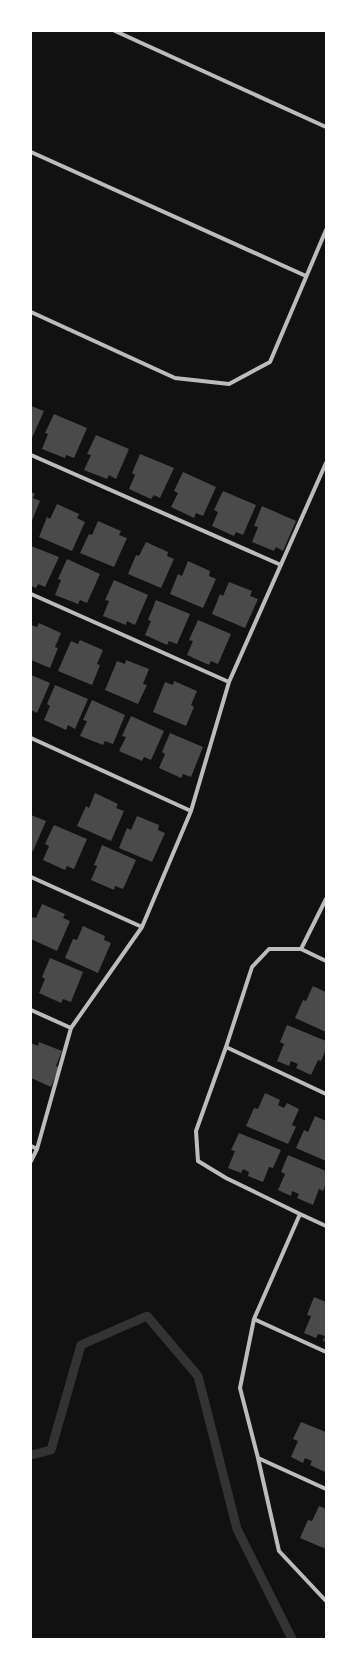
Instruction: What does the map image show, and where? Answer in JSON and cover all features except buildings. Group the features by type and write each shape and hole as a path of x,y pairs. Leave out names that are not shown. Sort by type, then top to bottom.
{"street":[{"path":"115,31 326,126"},
{"path":"31,152 306,276"},
{"path":"31,312 175,378 229,384 270,362 326,230"},
{"path":"31,455 281,565"},
{"path":"31,1161 37,1149 70,1028 142,927 191,811 229,682 326,463"},
{"path":"31,594 229,682"},
{"path":"31,738 191,811"},
{"path":"31,877 142,927"},
{"path":"301,949 326,899"},
{"path":"326,960 301,949 269,949 252,967 226,1047 196,1131 198,1160 226,1178 326,1226"},
{"path":"31,1010 70,1028"},
{"path":"226,1047 326,1094"},
{"path":"31,1146 37,1149"},
{"path":"300,1214 254,1319 240,1388 258,1458 279,1551 326,1601"},
{"path":"254,1319 326,1352"},
{"path":"258,1458 326,1489"}],"waterway":[{"path":"31,1455 51,1450 81,1345 147,1316 198,1376 237,1529 292,1639"}]}
